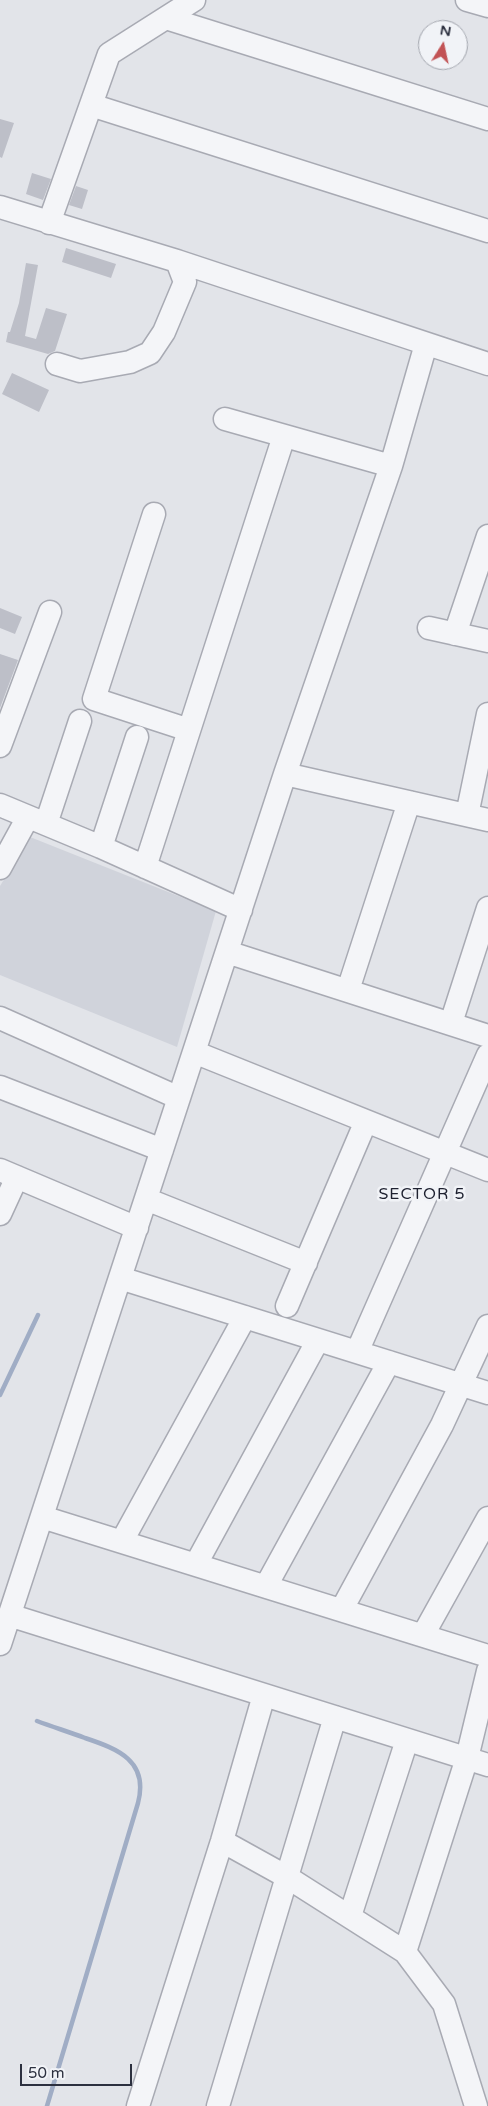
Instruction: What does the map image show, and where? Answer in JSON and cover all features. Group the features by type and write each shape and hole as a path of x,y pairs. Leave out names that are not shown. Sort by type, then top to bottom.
{"street":[{"path":"49,223 109,54 194,0"},
{"path":"467,0 488,6"},
{"path":"166,18 488,119"},
{"path":"91,105 488,231"},
{"path":"0,207 176,261 488,364"},
{"path":"57,364 80,371 130,362 150,353 164,332 185,282 176,261"},
{"path":"0,1644 285,774 391,466 426,344"},
{"path":"225,419 391,466"},
{"path":"145,867 284,436"},
{"path":"154,514 94,699 189,730"},
{"path":"455,634 488,536"},
{"path":"0,746 50,612"},
{"path":"430,628 488,641"},
{"path":"285,774 477,818 488,714"},
{"path":"0,868 37,820 80,721"},
{"path":"101,847 137,737"},
{"path":"348,990 409,802"},
{"path":"0,805 101,847 241,910"},
{"path":"451,1024 488,908"},
{"path":"227,952 488,1036"},
{"path":"0,1018 179,1098"},
{"path":"194,1052 488,1170"},
{"path":"357,1352 488,1055"},
{"path":"0,1087 162,1150"},
{"path":"287,1306 366,1121"},
{"path":"0,1214 8,1174 137,1228"},
{"path":"146,1200 306,1264"},
{"path":"120,1278 488,1393"},
{"path":"122,1541 245,1317"},
{"path":"342,1609 442,1425 488,1326"},
{"path":"196,1564 318,1340"},
{"path":"266,1586 389,1362"},
{"path":"42,1516 488,1656"},
{"path":"423,1635 488,1518"},
{"path":"9,1615 488,1765"},
{"path":"405,1952 466,1758 488,1671"},
{"path":"138,2106 222,1841 264,1695"},
{"path":"218,2106 335,1717"},
{"path":"350,1916 407,1740"},
{"path":"222,1841 287,1877 405,1952 444,2004 476,2106"}],"shaded area":[{"path":"30,837 216,911 177,1047 0,975 0,886"}],"building":[{"path":"0,119 14,123 2,158 0,157"},
{"path":"32,173 51,179 43,200 26,194"},
{"path":"76,186 88,190 82,209 69,205"},
{"path":"66,248 116,264 111,278 62,262"},
{"path":"26,263 38,265 25,336 36,339 46,308 67,314 55,351 48,354 6,342 19,303"},
{"path":"12,373 49,390 39,412 2,394"},
{"path":"0,608 22,617 15,634 0,628"},
{"path":"0,654 18,660 0,708"}],"waterway":[{"path":"0,1395 38,1315"},
{"path":"37,1721 97,1742 119,1752 135,1767 139,1777 140,1789 138,1803 47,2106"}],"district":[{"name":"SECTOR 5","path":"422,1195"}]}
